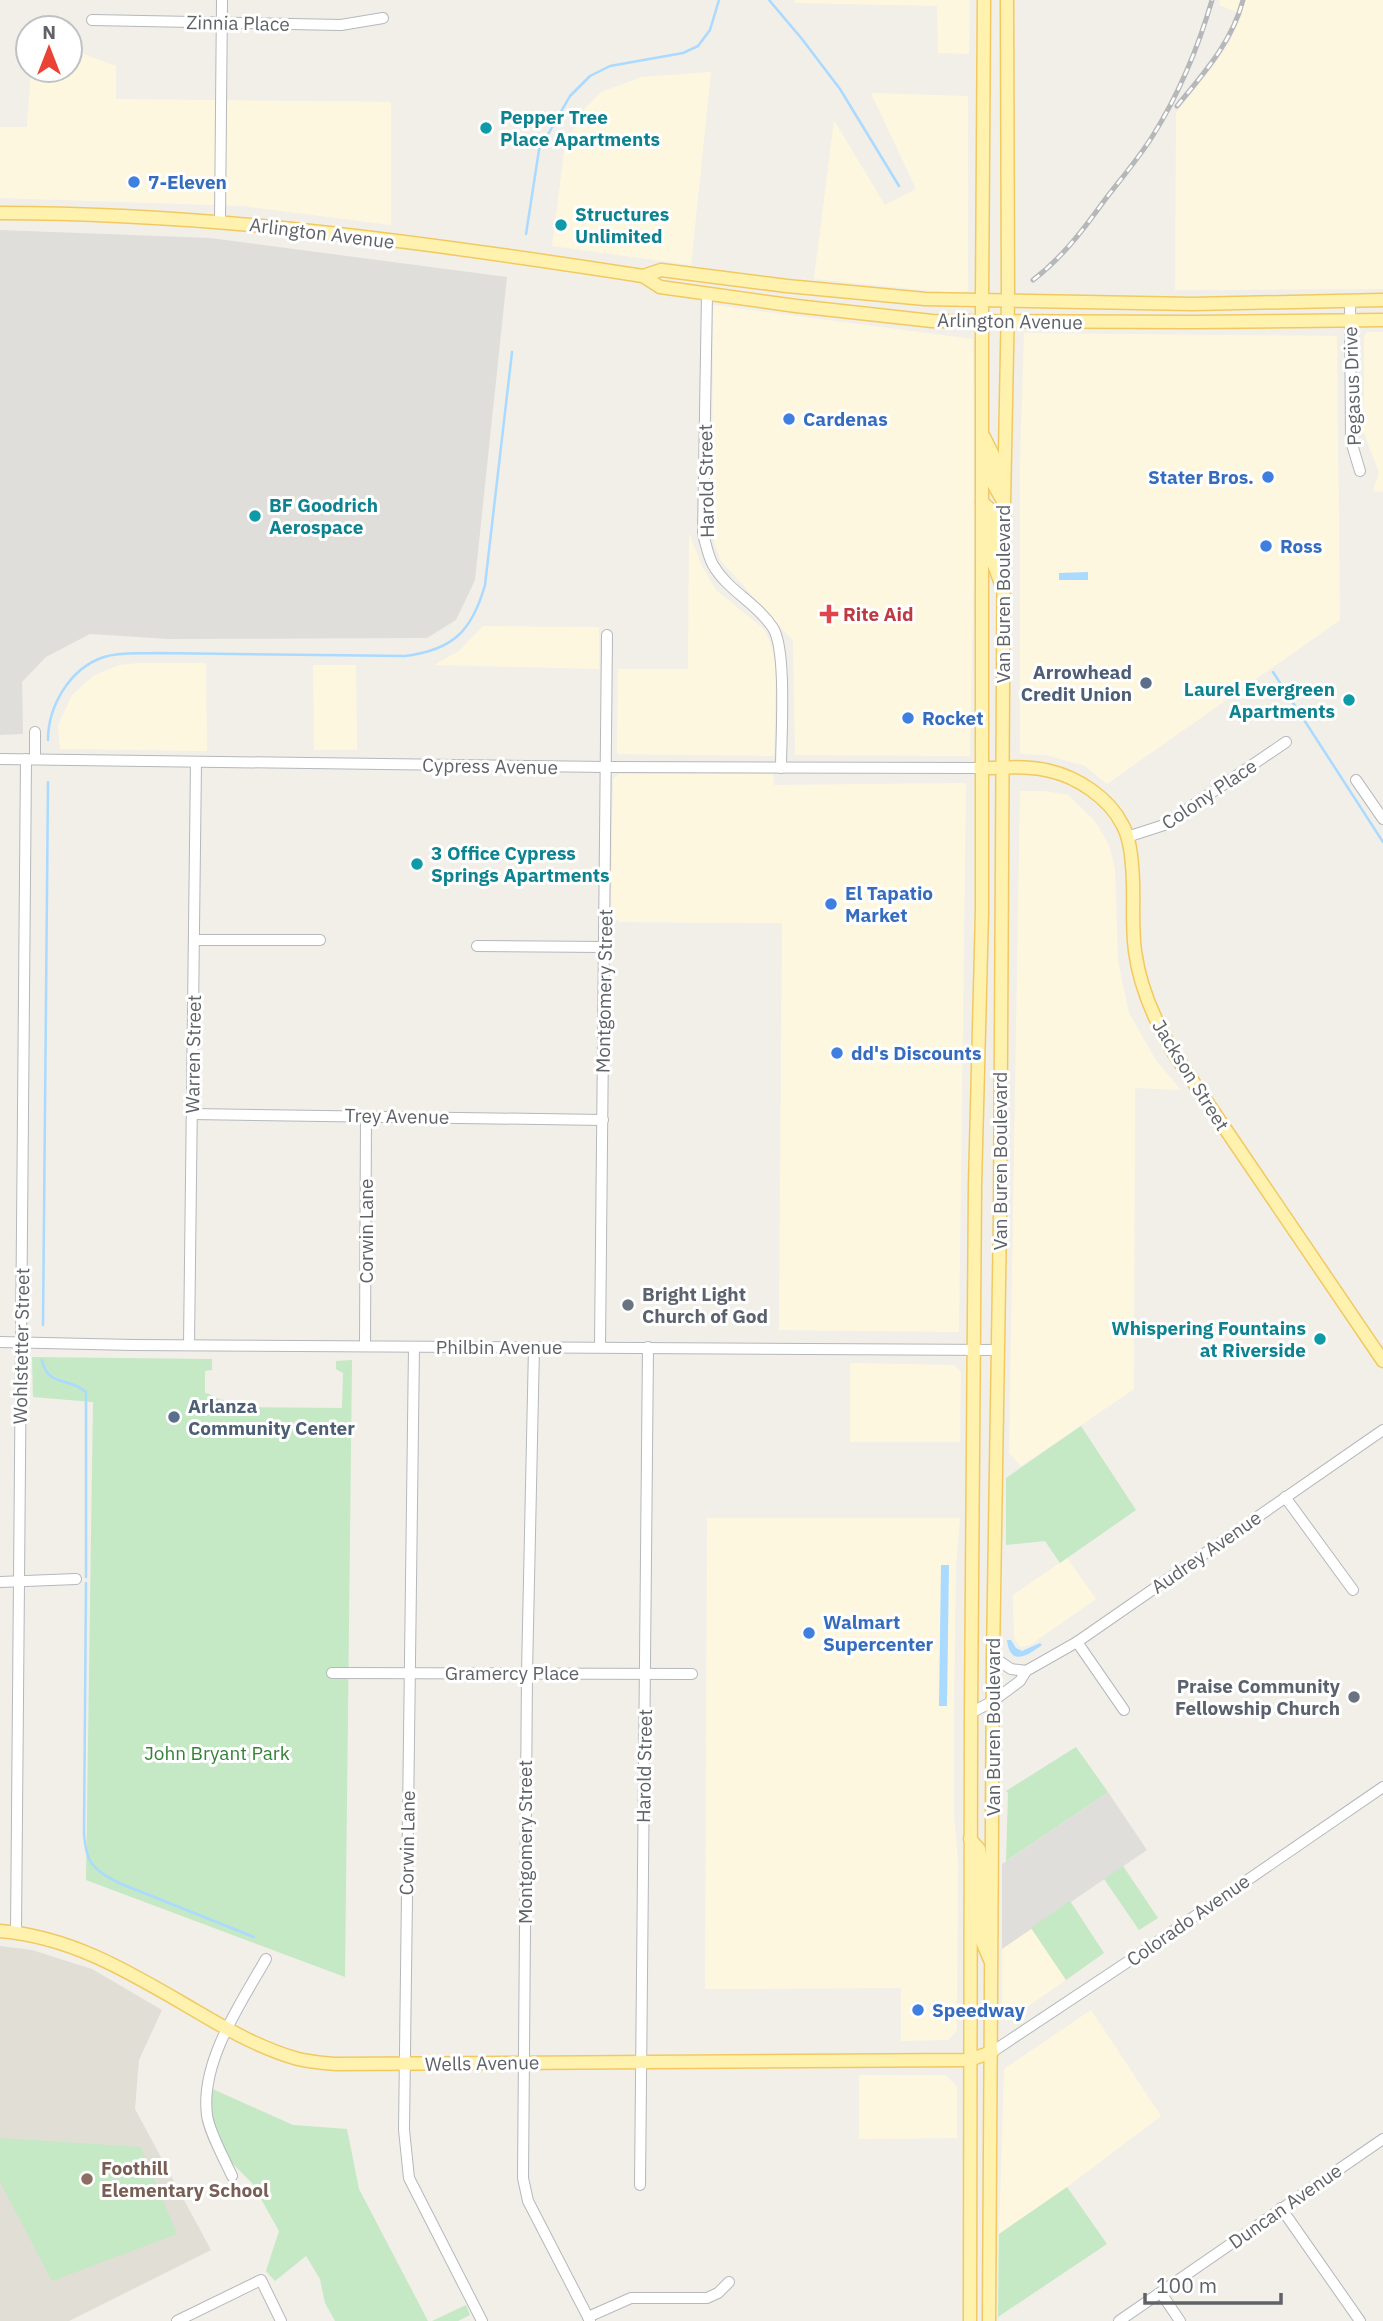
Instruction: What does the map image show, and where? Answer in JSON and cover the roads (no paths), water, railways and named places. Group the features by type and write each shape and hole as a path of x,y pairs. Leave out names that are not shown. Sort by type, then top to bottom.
{"main road":[{"name":"Van Buren Boulevard","path":"970,2321 970,1839 974,1350 982,911 985,0"},
{"name":"Van Buren Boulevard","path":"989,2321 993,1657 1008,301 1007,0"},
{"name":"Arlington Avenue","path":"0,213 117,215 220,221 499,254 643,276 660,287 908,319 982,322 1383,320"},
{"name":"Arlington Avenue","path":"643,276 662,270 764,284 925,299 1193,304 1383,300"},
{"path":"707,293 711,283 764,284"},
{"path":"982,434 993,455 993,485 1004,502"},
{"path":"982,502 993,515 994,565 1004,590"},
{"name":"Jackson Street","path":"981,768 1050,771 1084,785 1105,803 1121,822 1127,837 1133,869 1135,950 1143,990 1159,1030 1383,1361"},
{"path":"978,1051 1001,1053"},
{"path":"970,1839 979,1849 981,1939 992,1965"},
{"name":"Wells Avenue","path":"0,1931 63,1943 108,1961 227,2029 266,2048 298,2059 335,2064 969,2060 992,2052"}],"street":[{"path":"220,221 222,0"},
{"name":"Zinnia Place","path":"92,20 341,25 383,18"},
{"name":"Harold Street","path":"707,293 703,534 712,564 728,585 757,609 774,629 781,656 781,768"},
{"name":"Pegasus Drive","path":"1350,300 1351,441 1360,471"},
{"name":"Montgomery Street","path":"600,1347 607,635"},
{"name":"Wohlstetter Street","path":"16,1932 30,759 35,732"},
{"name":"Colony Place","path":"1127,837 1164,825 1286,742"},
{"name":"Cypress Avenue","path":"0,759 606,767 981,768"},
{"name":"Warren Street","path":"189,1345 196,762"},
{"path":"1356,780 1383,819"},
{"path":"194,940 320,940"},
{"path":"477,946 605,947"},
{"name":"Trey Avenue","path":"192,1114 603,1120"},
{"name":"Corwin Lane","path":"365,1346 366,1115"},
{"name":"Philbin Avenue","path":"0,1342 998,1350"},
{"name":"Corwin Lane","path":"414,1347 404,2130 410,2178 482,2321"},
{"name":"Montgomery Street","path":"534,1347 527,1673 523,2178 528,2202 589,2319"},
{"name":"Harold Street","path":"640,2185 648,1348"},
{"name":"Audrey Avenue","path":"971,1713 1020,1681 1027,1671 1077,1642 1383,1430"},
{"path":"1285,1497 1353,1590"},
{"path":"0,1582 76,1579"},
{"path":"1077,1642 1124,1710"},
{"path":"993,1657 1011,1669 1027,1671"},
{"name":"Gramercy Place","path":"332,1673 692,1674"},
{"name":"Colorado Avenue","path":"992,2052 1383,1787"},
{"path":"232,2176 207,2117 207,2082 227,2029 266,1959"},
{"name":"Duncan Avenue","path":"1119,2321 1383,2139"},
{"path":"1281,2207 1360,2321"},
{"path":"177,2321 261,2280 281,2321"},
{"path":"589,2319 631,2298 707,2298 718,2293 729,2282"},
{"path":"1161,2293 1180,2321"}],"water":[{"path":"1088,572 1088,580 1059,580 1059,573"},
{"path":"941,1565 949,1565 947,1706 939,1706"},
{"path":"1007,1640 1011,1640 1016,1648 1022,1651 1040,1643 1042,1645 1020,1657 1012,1654"}],"waterway":[{"path":"526,234 539,150 570,96 590,76 610,66 683,53 698,46 710,30 719,0"},
{"path":"769,0 840,89 899,186"},
{"path":"48,740 52,714 71,679 92,662 110,655 154,653 405,656 436,649 458,636 474,615 485,585 512,352"},
{"path":"1273,672 1383,842"},
{"path":"43,1325 48,782"},
{"path":"42,1360 49,1375 86,1392 86,1577"},
{"path":"86,1583 84,1834 89,1859 103,1874 119,1883 254,1937"}],"railway":[{"path":"1033,280 1072,243 1152,137 1187,70 1212,0"},
{"path":"1177,106 1224,43 1243,0"}],"place":[{"name":"Pepper Tree Place Apartments","path":"486,128"},
{"name":"7-Eleven","path":"134,182"},
{"name":"Structures Unlimited","path":"561,225"},
{"name":"Cardenas","path":"789,419"},
{"name":"Stater Bros.","path":"1268,477"},
{"name":"BF Goodrich Aerospace","path":"255,516"},
{"name":"Ross","path":"1266,546"},
{"name":"Rite Aid","path":"829,614"},
{"name":"Arrowhead Credit Union","path":"1146,683"},
{"name":"Laurel Evergreen Apartments","path":"1349,700"},
{"name":"Rocket","path":"908,718"},
{"name":"3 Office Cypress Springs Apartments","path":"417,864"},
{"name":"El Tapatio Market","path":"831,904"},
{"name":"dd's Discounts","path":"837,1053"},
{"name":"Bright Light Church of God","path":"628,1305"},
{"name":"Whispering Fountains at Riverside","path":"1320,1339"},
{"name":"Arlanza Community Center","path":"174,1417"},
{"name":"Walmart Supercenter","path":"809,1633"},
{"name":"Praise Community Fellowship Church","path":"1354,1697"},
{"name":"Speedway","path":"918,2010"},
{"name":"Foothill Elementary School","path":"87,2179"}],"park label":[{"name":"John Bryant Park","path":"217,1753"}]}
